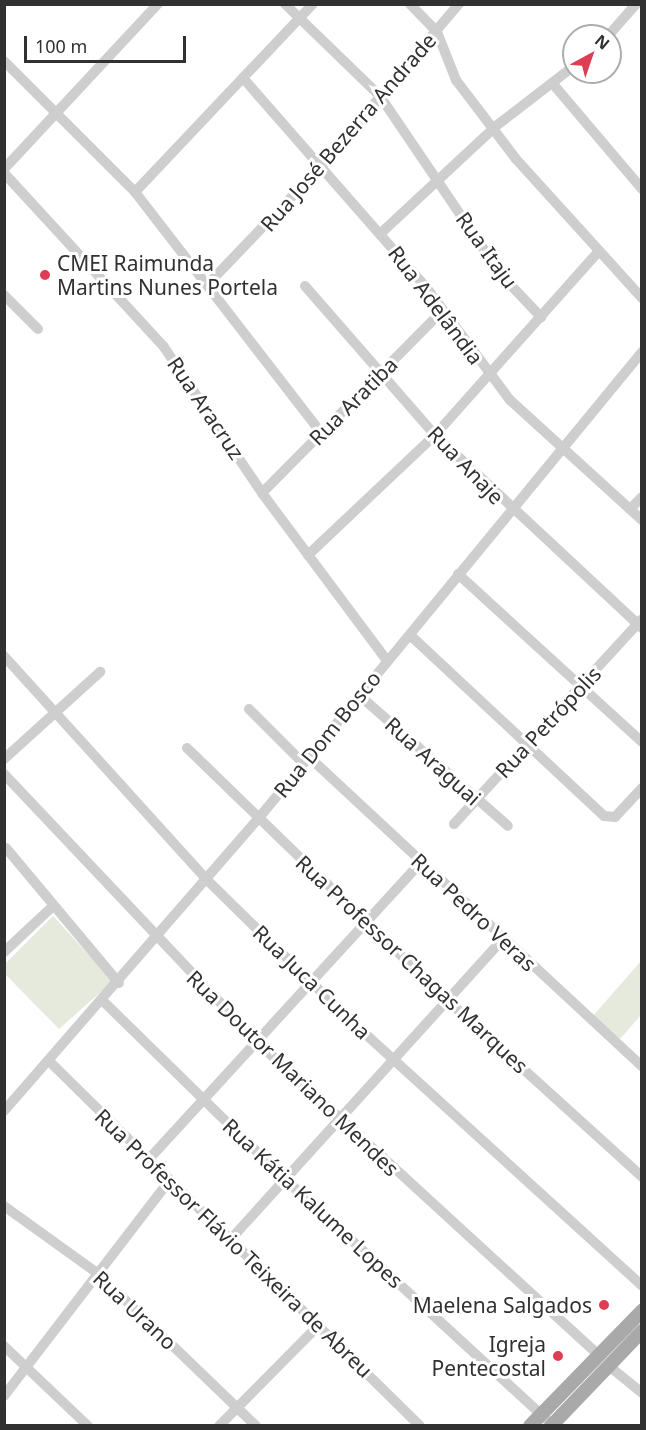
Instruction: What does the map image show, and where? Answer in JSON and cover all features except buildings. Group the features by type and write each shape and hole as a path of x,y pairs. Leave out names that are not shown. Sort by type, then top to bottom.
{"main road":[{"path":"530,1425 642,1311"},
{"path":"552,1425 642,1331"}],"street":[{"path":"4,171 57,110 158,4"},
{"path":"285,4 380,96 438,179"},
{"path":"135,192 313,4"},
{"path":"410,4 436,32 456,80 496,126 556,209 642,298"},
{"name":"Rua José Bezerra Andrade","path":"209,283 324,163 459,4"},
{"path":"619,24 636,4"},
{"path":"4,61 57,110 135,192 209,283 321,433"},
{"path":"381,233 496,126 562,76"},
{"name":"Rua Adelândia","path":"243,78 324,163 443,310 489,374 563,448 642,520"},
{"path":"553,84 631,179 642,189"},
{"name":"Rua Aracruz","path":"4,171 164,347 262,493 387,661"},
{"path":"631,179 642,172"},
{"name":"Rua Itaju","path":"438,179 502,276 541,316"},
{"path":"308,555 435,435 598,252"},
{"name":"Rua Anaje","path":"305,286 435,435 510,511 640,624"},
{"path":"4,296 38,329"},
{"name":"Rua Aratiba","path":"262,493 443,310"},
{"name":"Rua Dom Bosco","path":"4,1111 119,983 258,819 640,356"},
{"path":"630,509 642,496"},
{"path":"458,574 642,742"},
{"name":"Rua Petrópolis","path":"454,824 640,624"},
{"path":"410,635 604,816 615,817 641,791"},
{"name":"Rua Juca Cunha","path":"4,656 58,710 206,878 393,1059 642,1286"},
{"path":"4,759 100,672"},
{"name":"Rua Araguai","path":"359,695 508,826"},
{"name":"Rua Pedro Veras","path":"249,709 642,1066"},
{"name":"Rua Professor Chagas Marques","path":"187,748 447,999 642,1176"},
{"name":"Rua Doutor Mariano Mendes","path":"4,774 155,938 258,1042 338,1120 598,1356"},
{"path":"6,848 52,907 119,983"},
{"path":"148,1160 420,863"},
{"path":"4,952 52,907"},
{"path":"230,1240 503,939"},
{"name":"Rua Kátia Kalume Lopes","path":"103,1001 285,1179 552,1425"},
{"name":"Rua Professor Flávio Teixeira de Abreu","path":"49,1061 420,1425"},
{"path":"4,1396 96,1272 170,1180"},
{"name":"Rua Urano","path":"4,1206 96,1272 256,1425"},
{"path":"219,1425 319,1325"},
{"path":"4,1346 88,1425"},
{"path":"609,1365 642,1393"}],"shaded area":[{"path":"53,916 113,981 59,1029 5,974 5,964"},
{"path":"641,961 641,1015 620,1039 592,1017"}],"place":[{"name":"CMEI Raimunda Martins Nunes Portela","path":"45,275"},
{"name":"Maelena Salgados","path":"604,1305"},
{"name":"Igreja Pentecostal","path":"558,1356"}]}
